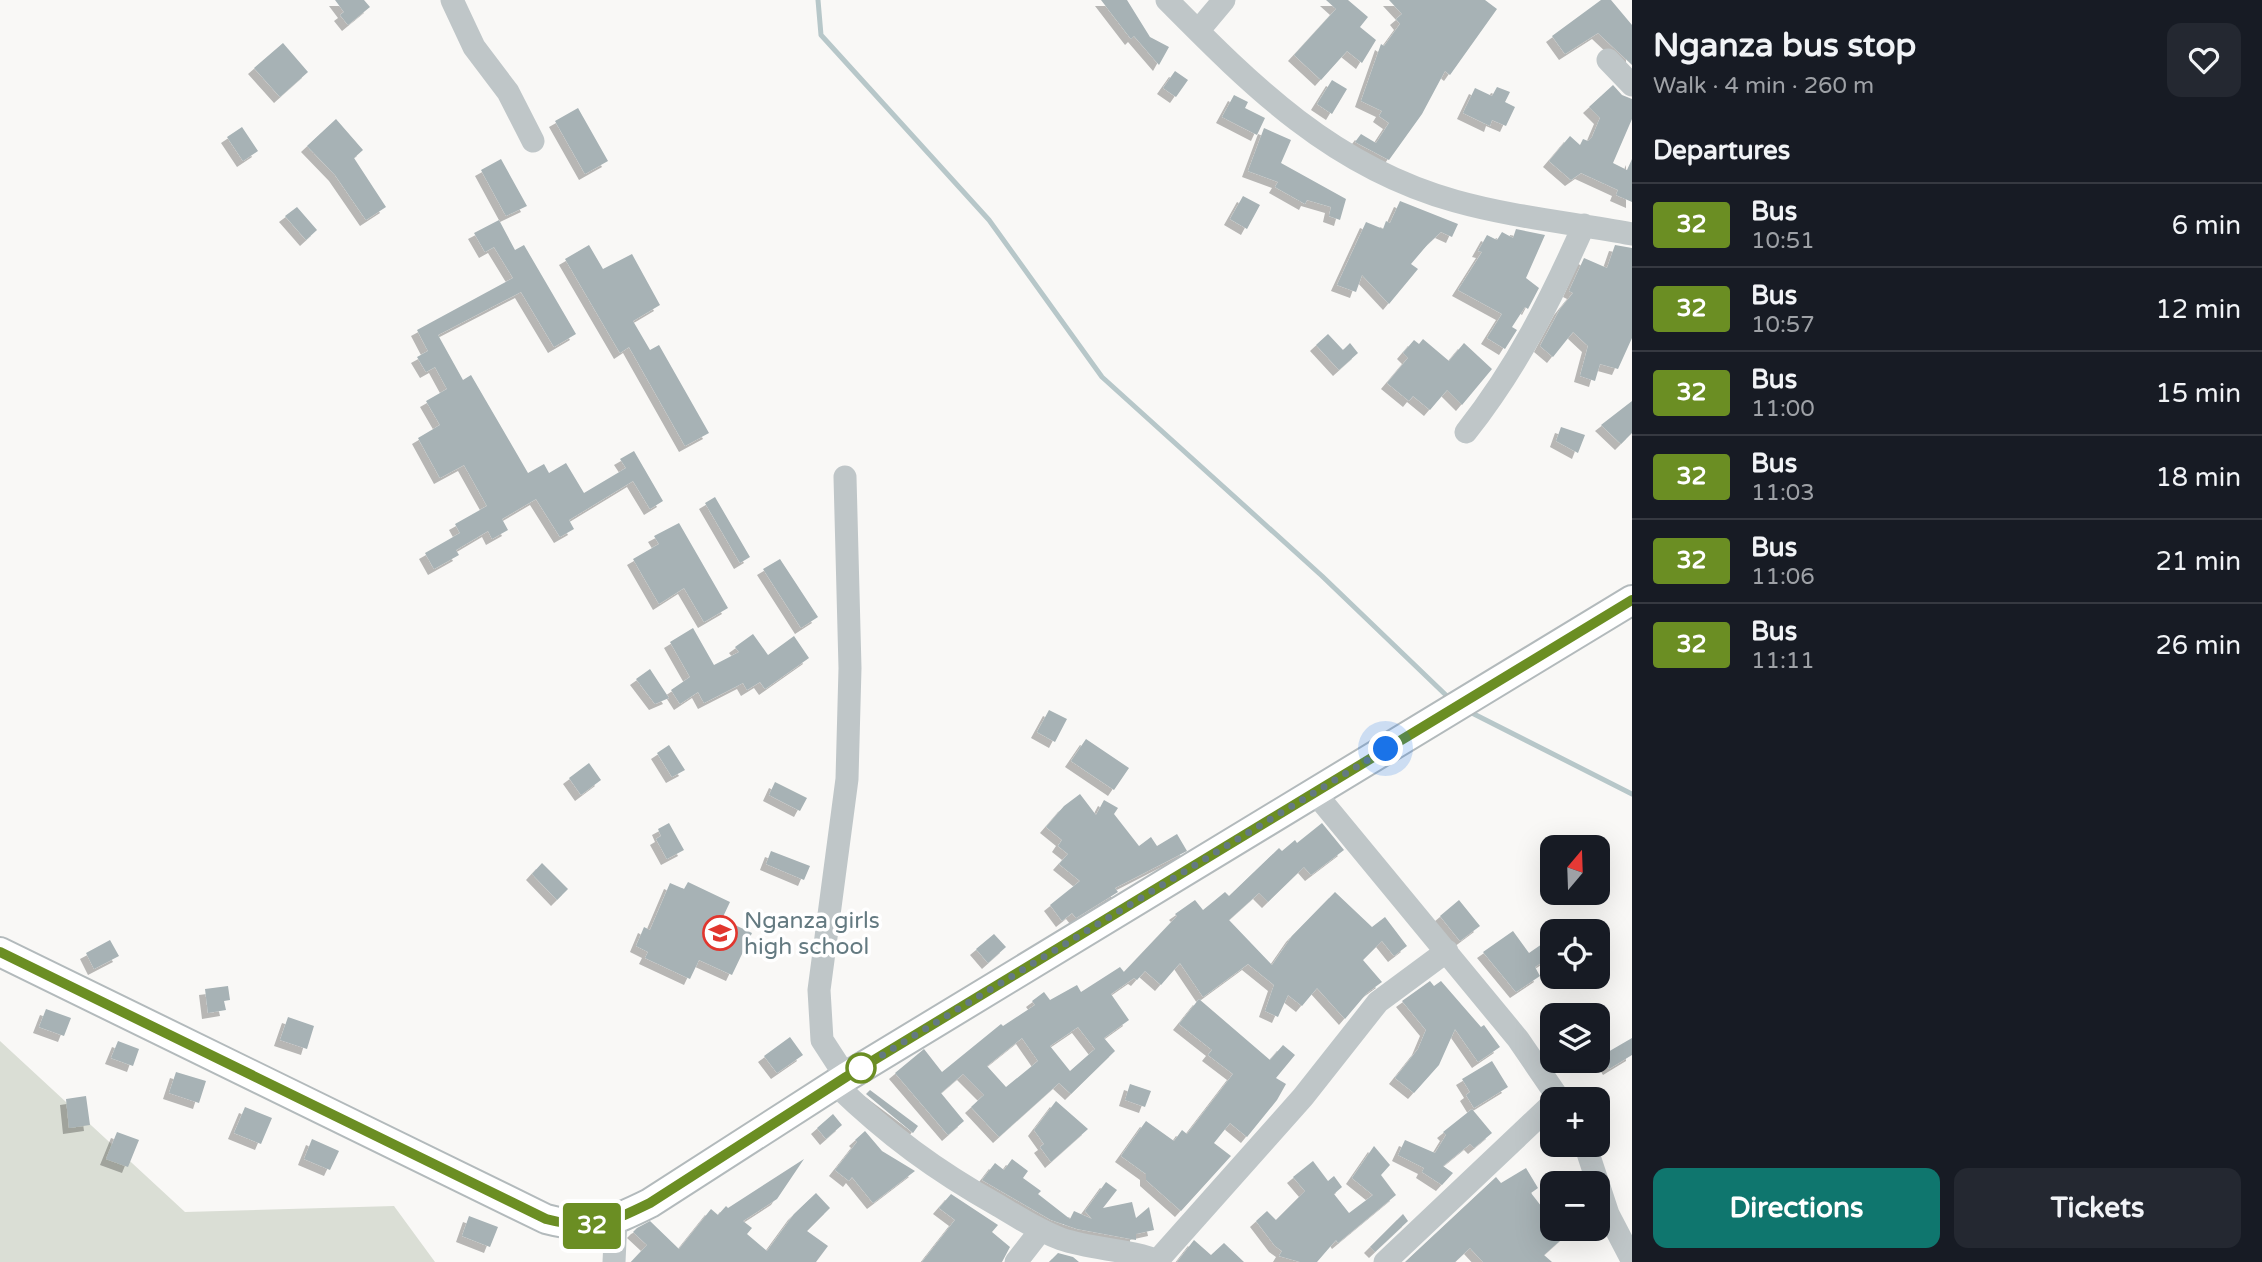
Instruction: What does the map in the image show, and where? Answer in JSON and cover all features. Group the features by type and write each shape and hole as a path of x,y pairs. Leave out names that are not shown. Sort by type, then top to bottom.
{"main road":[{"path":"0,952 546,1219 575,1226 594,1226 650,1203 841,1081 1632,600"}],"street":[{"path":"452,0 474,47 508,92 533,141"},
{"path":"1167,0 1313,135 1357,162 1453,201 1632,234"},
{"path":"1198,31 1224,0"},
{"path":"1608,60 1632,85"},
{"path":"1466,432 1507,378 1538,325 1584,225"},
{"path":"845,477 850,668 847,779 819,1003 822,1040 841,1081 916,1156 1041,1230 1097,1249 1159,1261 1303,1097 1378,1002 1447,951"},
{"path":"1315,793 1518,1039 1550,1087"},
{"path":"1385,1262 1540,1115"},
{"path":"1591,1157 1629,1246"},
{"path":"614,1262 616,1219"},
{"path":"1016,1262 1041,1230"}],"shaded area":[{"path":"0,1041 185,1212 394,1206 435,1262 0,1262"}],"building":[{"path":"335,0 364,0 370,7 348,25 340,15 344,12"},
{"path":"1101,0 1127,0 1150,37 1169,47 1159,65 1134,36 1131,39"},
{"path":"1326,0 1348,0 1368,17 1360,27 1376,40 1362,63 1347,51 1321,80 1294,55 1336,9"},
{"path":"1389,0 1485,0 1497,9 1450,75 1445,71 1422,114 1389,160 1355,142 1361,134 1376,143 1389,123 1379,116 1382,111 1361,101 1381,44 1384,46 1400,24 1396,19 1402,14"},
{"path":"1601,0 1611,0 1632,25 1632,65 1598,33 1565,54 1552,36"},
{"path":"283,43 308,72 280,97 254,68"},
{"path":"1175,71 1188,80 1176,97 1163,88"},
{"path":"1332,80 1347,89 1332,114 1317,104"},
{"path":"1613,85 1622,95 1632,99 1632,119 1613,163 1627,170 1632,159 1632,202 1616,195 1618,190 1581,173 1571,180 1549,161 1570,136 1580,145 1583,139 1588,141 1592,137 1600,118 1589,107"},
{"path":"1497,87 1510,92 1505,102 1515,107 1506,126 1492,120 1490,126 1463,113 1475,88 1492,96"},
{"path":"1234,95 1248,102 1245,108 1265,118 1257,135 1222,117"},
{"path":"578,108 608,161 585,174 555,121"},
{"path":"336,119 363,150 354,158 386,207 366,220 335,175 307,146"},
{"path":"242,127 258,151 243,161 227,137"},
{"path":"1264,128 1291,140 1281,163 1346,199 1340,220 1329,216 1331,207 1307,200 1305,204 1275,187 1278,182 1248,171"},
{"path":"501,159 527,206 506,216 481,170"},
{"path":"1243,196 1260,205 1247,229 1230,219"},
{"path":"1400,201 1458,224 1452,237 1441,232 1428,244 1411,264 1418,269 1389,304 1362,275 1356,292 1337,285 1366,222 1383,229 1386,221 1390,223"},
{"path":"297,207 317,230 306,240 285,216"},
{"path":"499,220 515,250 524,245 576,334 554,347 521,292 438,335 463,380 471,375 528,473 544,464 549,473 566,463 584,493 626,468 620,459 634,451 663,501 650,509 633,481 569,520 574,529 560,537 536,499 502,519 508,530 492,539 488,531 456,550 459,555 434,569 425,553 460,533 455,524 487,506 464,465 440,478 418,438 440,425 426,401 447,389 435,367 426,372 417,357 428,351 417,330 513,278 494,247 485,252 474,233"},
{"path":"1516,229 1545,235 1526,278 1539,288 1528,309 1525,307 1512,327 1517,330 1505,349 1487,338 1502,314 1458,290 1482,252 1478,251 1487,235 1497,240 1502,232 1513,238"},
{"path":"589,245 603,269 632,254 660,305 633,321 650,350 659,345 709,433 685,446 629,347 620,353 565,259"},
{"path":"1615,245 1632,248 1632,338 1618,369 1600,364 1595,381 1580,376 1588,346 1573,332 1553,357 1540,346 1560,309 1573,293 1569,291 1584,258 1607,268"},
{"path":"1328,334 1343,350 1350,343 1358,353 1339,370 1316,345"},
{"path":"1423,339 1449,361 1464,343 1492,369 1462,405 1447,390 1430,410 1413,396 1409,401 1387,383 1408,358 1403,353 1414,340 1419,344"},
{"path":"1632,401 1632,433 1621,444 1601,425"},
{"path":"1561,427 1585,435 1578,453 1556,441"},
{"path":"715,497 750,557 740,563 705,503"},
{"path":"679,523 728,608 704,622 684,588 659,604 633,559 659,544 654,536"},
{"path":"780,559 818,617 801,628 763,569"},
{"path":"693,628 714,665 739,652 735,647 753,634 768,655 794,636 809,658 765,689 760,682 747,690 743,683 704,703 698,692 680,704 671,690 690,677 670,642"},
{"path":"650,669 669,698 655,704 636,679"},
{"path":"1049,710 1067,719 1055,742 1037,732"},
{"path":"1086,739 1129,768 1114,790 1071,761"},
{"path":"669,745 685,770 672,777 657,753"},
{"path":"589,763 601,780 581,795 569,778"},
{"path":"775,782 807,798 800,811 769,795"},
{"path":"1080,794 1096,815 1104,800 1118,808 1114,814 1139,846 1151,837 1157,846 1177,834 1187,851 1115,888 1118,892 1076,918 1072,913 1062,921 1050,905 1080,881 1059,864 1068,854 1058,846 1062,840 1046,827 1064,806"},
{"path":"669,823 684,850 667,859 656,839 661,836 658,829"},
{"path":"1322,823 1344,850 1311,875 1304,867 1268,902 1259,893 1229,920 1272,965 1292,936 1335,892 1372,927 1385,917 1407,946 1394,956 1382,941 1363,960 1382,982 1367,993 1345,1019 1317,988 1302,1006 1288,995 1278,1017 1265,1011 1274,985 1248,964 1203,997 1180,963 1161,985 1145,971 1137,980 1134,978 1111,994 1129,1020 1104,1038 1115,1051 1071,1094 1059,1083 999,1137 971,1107 984,1095 963,1074 941,1093 964,1121 948,1135 895,1073 924,1049 942,1072 1001,1024 1003,1026 1035,1005 1032,1001 1044,992 1050,1000 1077,985 1081,992 1120,967 1124,972 1177,916 1175,914 1195,900 1203,910 1225,892 1229,896 1279,848 1282,851 1295,840 1297,843","holes":["1078,1027 1095,1049 1070,1071 1050,1046","1022,1038 1038,1061 1006,1087 987,1066"]},
{"path":"771,851 810,866 804,880 766,864"},
{"path":"542,863 568,889 557,900 532,874"},
{"path":"688,882 730,902 722,919 752,933 732,975 699,960 690,979 645,958 648,952 636,946 644,927 650,930 670,883 684,889"},
{"path":"1459,900 1480,926 1460,941 1440,916"},
{"path":"1513,931 1529,953 1540,945 1540,964 1535,967 1540,976 1516,992 1483,952"},
{"path":"994,934 1006,947 988,963 976,949"},
{"path":"110,940 119,956 94,969 86,953"},
{"path":"1430,981 1434,986 1441,981 1481,1027 1484,1025 1500,1047 1478,1062 1455,1029 1439,1065 1414,1093 1395,1078 1418,1049 1426,1030 1402,1001"},
{"path":"228,986 230,1000 224,1001 226,1010 208,1013 205,989"},
{"path":"1199,999 1270,1060 1283,1045 1295,1055 1276,1078 1286,1084 1277,1100 1247,1137 1230,1123 1214,1143 1231,1156 1181,1211 1146,1180 1146,1174 1121,1156 1146,1121 1174,1141 1182,1130 1187,1134 1233,1074 1208,1055 1212,1050 1179,1024"},
{"path":"46,1009 71,1018 64,1036 39,1027"},
{"path":"288,1017 314,1026 307,1049 280,1040"},
{"path":"790,1037 803,1055 777,1073 764,1056"},
{"path":"1632,1038 1632,1055 1610,1068 1610,1051"},
{"path":"118,1041 139,1049 133,1066 111,1058"},
{"path":"1492,1061 1508,1087 1474,1108 1466,1095 1470,1092 1462,1079"},
{"path":"176,1072 206,1081 199,1103 169,1093"},
{"path":"1130,1084 1151,1091 1145,1107 1125,1100"},
{"path":"870,1090 918,1126 913,1133 866,1094"},
{"path":"86,1096 90,1125 69,1128 66,1099"},
{"path":"1056,1101 1088,1129 1051,1162 1040,1147 1044,1144 1034,1130"},
{"path":"245,1107 272,1118 261,1144 234,1133"},
{"path":"1472,1109 1492,1133 1474,1148 1470,1144 1443,1166 1453,1173 1442,1185 1422,1172 1424,1168 1398,1155 1405,1140 1435,1153 1446,1135 1443,1132"},
{"path":"833,1114 842,1125 826,1139 817,1128"},
{"path":"865,1131 882,1151 915,1171 873,1203 852,1177 849,1181 835,1170 857,1142 855,1140"},
{"path":"117,1132 139,1140 128,1167 106,1159"},
{"path":"312,1139 339,1151 330,1170 304,1159"},
{"path":"1374,1146 1390,1165 1381,1175 1396,1195 1338,1243 1336,1240 1317,1262 1300,1262 1279,1256 1282,1251 1256,1221 1267,1211 1276,1220 1305,1191 1293,1177 1313,1161 1328,1181 1334,1176 1342,1187 1334,1194 1349,1213 1373,1195 1352,1178"},
{"path":"804,1159 777,1199 743,1221 752,1228 747,1234 767,1251 794,1214 816,1193 830,1208 807,1231 828,1246 816,1262 631,1262 647,1245 633,1232 637,1228 650,1221 679,1249 711,1209 718,1215 726,1206 728,1208"},
{"path":"1012,1159 1028,1171 1023,1178 1041,1191 1038,1194 1070,1219 1074,1211 1092,1219 1085,1211 1106,1182 1117,1190 1103,1208 1132,1202 1136,1218 1149,1207 1154,1230 1136,1234 1136,1240 1077,1229 1051,1220 982,1180 995,1163 1004,1170"},
{"path":"1526,1168 1538,1188 1531,1193 1540,1205 1540,1241 1560,1241 1544,1255 1552,1262 1483,1262 1470,1248 1455,1262 1405,1262 1496,1177 1501,1183"},
{"path":"951,1194 998,1225 992,1232 1010,1247 1002,1262 922,1262 955,1220 939,1208"},
{"path":"1403,1214 1408,1221 1375,1252 1370,1247"},
{"path":"469,1216 498,1227 490,1247 462,1236"},
{"path":"1194,1240 1211,1255 1224,1243 1244,1262 1177,1262"},
{"path":"1058,1253 1073,1257 1079,1262 1049,1262"}],"waterway":[{"path":"818,0 821,35 989,220 1102,377 1322,576 1450,699"},
{"path":"1466,710 1632,794"}],"bus line":[{"name":"32","path":"0,952 546,1219 575,1226 594,1226 650,1203 846,1077 1632,600"}],"place":[{"name":"Nganza girls high school","path":"720,933"}],"route":[{"path":"861,1068 1386,749"}]}
